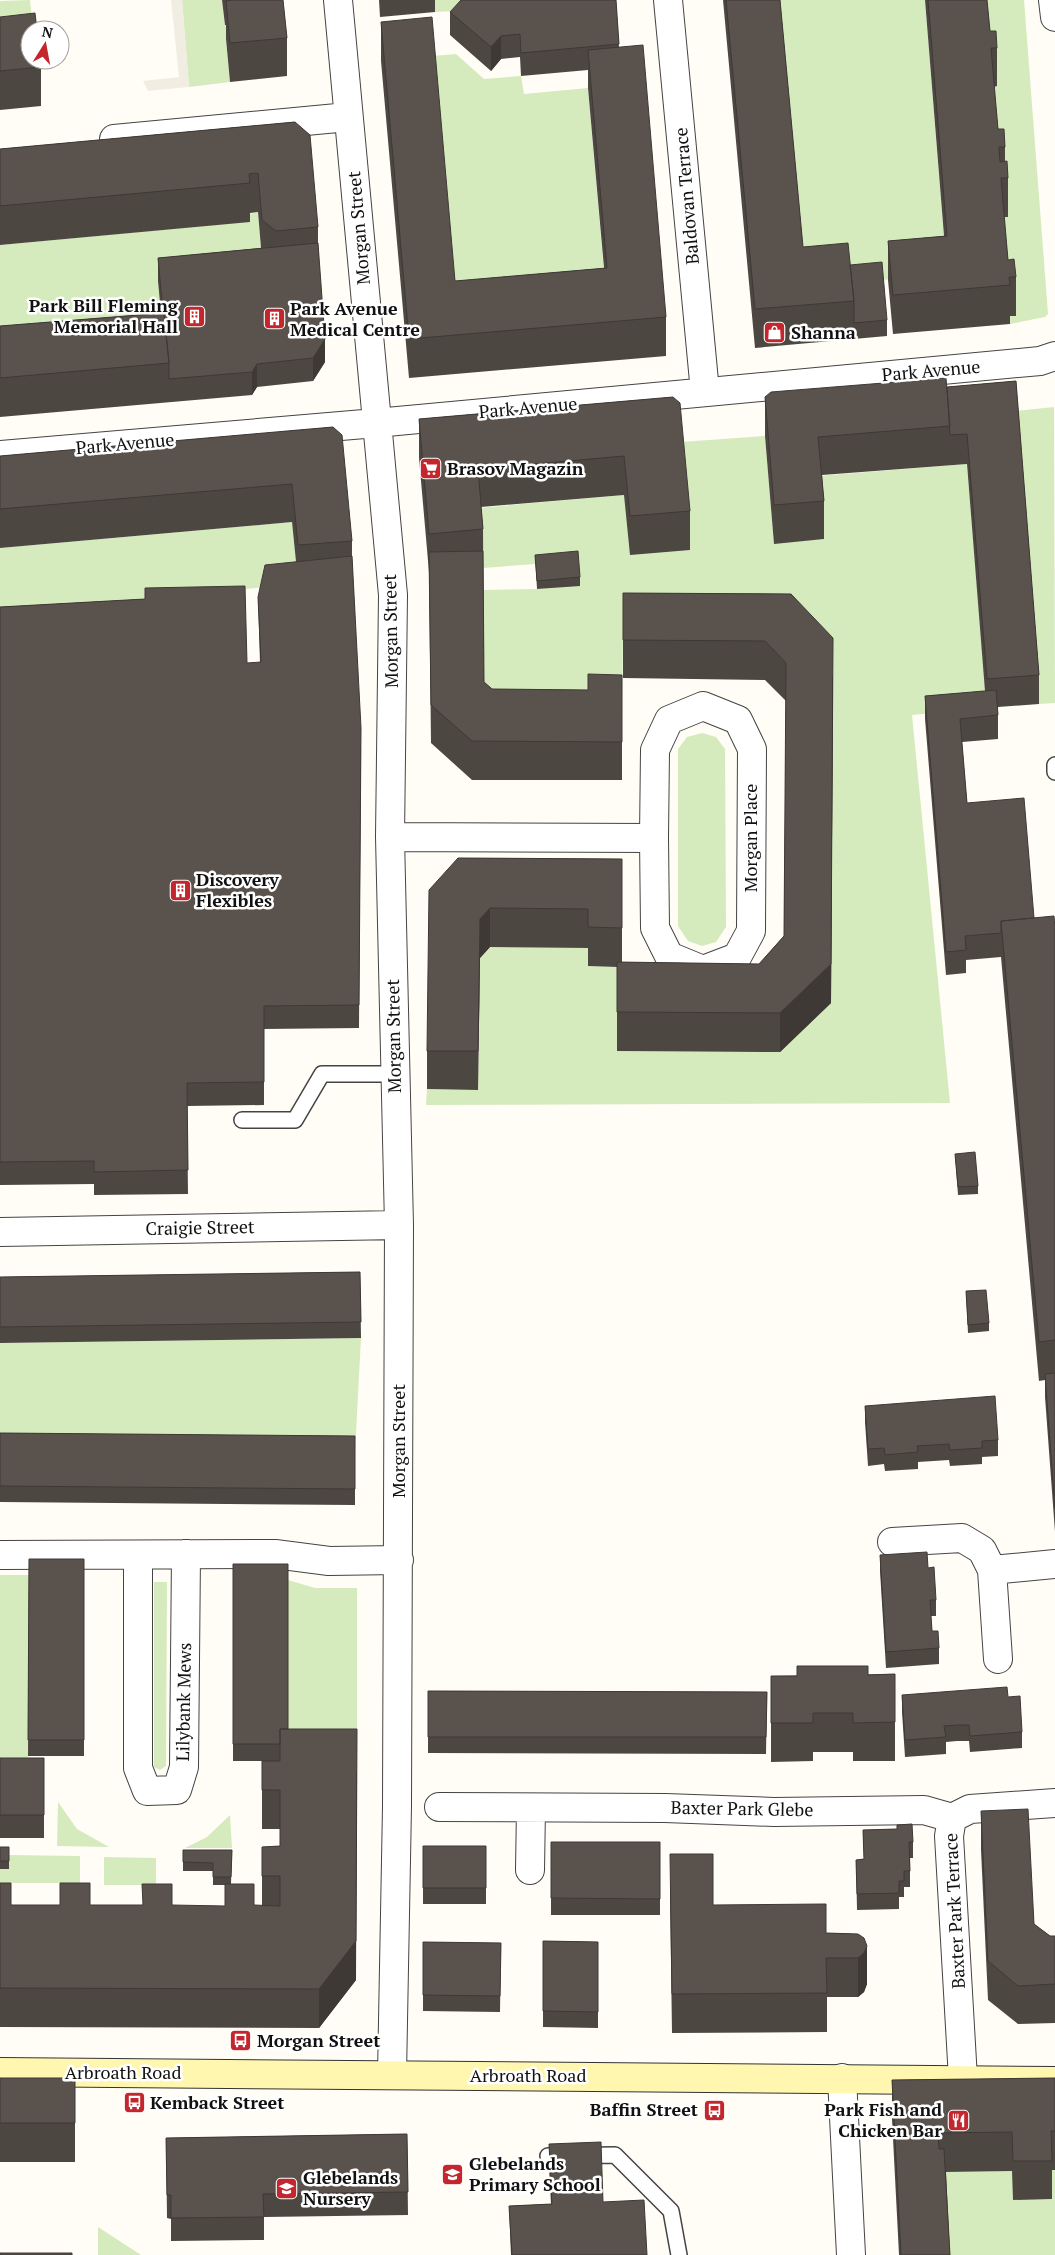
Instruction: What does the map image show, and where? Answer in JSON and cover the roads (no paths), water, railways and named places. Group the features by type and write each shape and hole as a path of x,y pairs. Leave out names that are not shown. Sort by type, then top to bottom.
{"main road":[{"name":"Arbroath Road","path":"0,2072 1055,2081"}],"street":[{"name":"Morgan Street","path":"338,0 393,595 390,837 399,1225 397,1806 392,2075"},
{"name":"Baldovan Terrace","path":"668,0 705,392"},
{"path":"1054,0 1055,17"},
{"path":"87,141 348,117"},
{"name":"Park Avenue","path":"0,455 376,423 1040,361 1055,356"},
{"name":"Morgan Place","path":"703,706 738,720 752,750 751,931 737,957 703,970 669,956 655,928 654,838 655,750 669,720 703,706"},
{"path":"390,837 654,838"},
{"name":"Craigie Street","path":"0,1232 399,1225"},
{"path":"892,1542 962,1538 982,1550 992,1570 998,1659"},
{"name":"Lilybank Mews","path":"138,1555 138,1768 147,1791 176,1790 184,1767 186,1554"},
{"path":"0,1555 275,1554 328,1561 398,1560"},
{"path":"992,1570 1055,1564"},
{"name":"Baxter Park Terrace","path":"963,2079 949,1836 952,1818 970,1809 1055,1803"},
{"name":"Baxter Park Glebe","path":"439,1807 665,1808 774,1812 924,1810 952,1818"},
{"path":"530,1870 531,1808"},
{"path":"842,2078 851,2255"}],"lane":[{"path":"1055,765 1055,772"},
{"path":"242,1120 295,1120 322,1074 395,1074"},
{"path":"548,2156 615,2155 671,2211 679,2255"}],"place":[{"name":"Park Bill Fleming Memorial Hall","path":"194,316"},
{"name":"Park Avenue Medical Centre","path":"274,319"},
{"name":"Shanna","path":"775,333"},
{"name":"Brasov Magazin","path":"431,469"},
{"name":"Discovery Flexibles","path":"180,890"},
{"name":"Morgan Street","path":"241,2041"},
{"name":"Kemback Street","path":"134,2103"},
{"name":"Baffin Street","path":"714,2110"},
{"name":"Park Fish and Chicken Bar","path":"958,2120"},
{"name":"Glebelands Primary School","path":"453,2174"},
{"name":"Glebelands Nursery","path":"287,2188"}]}
